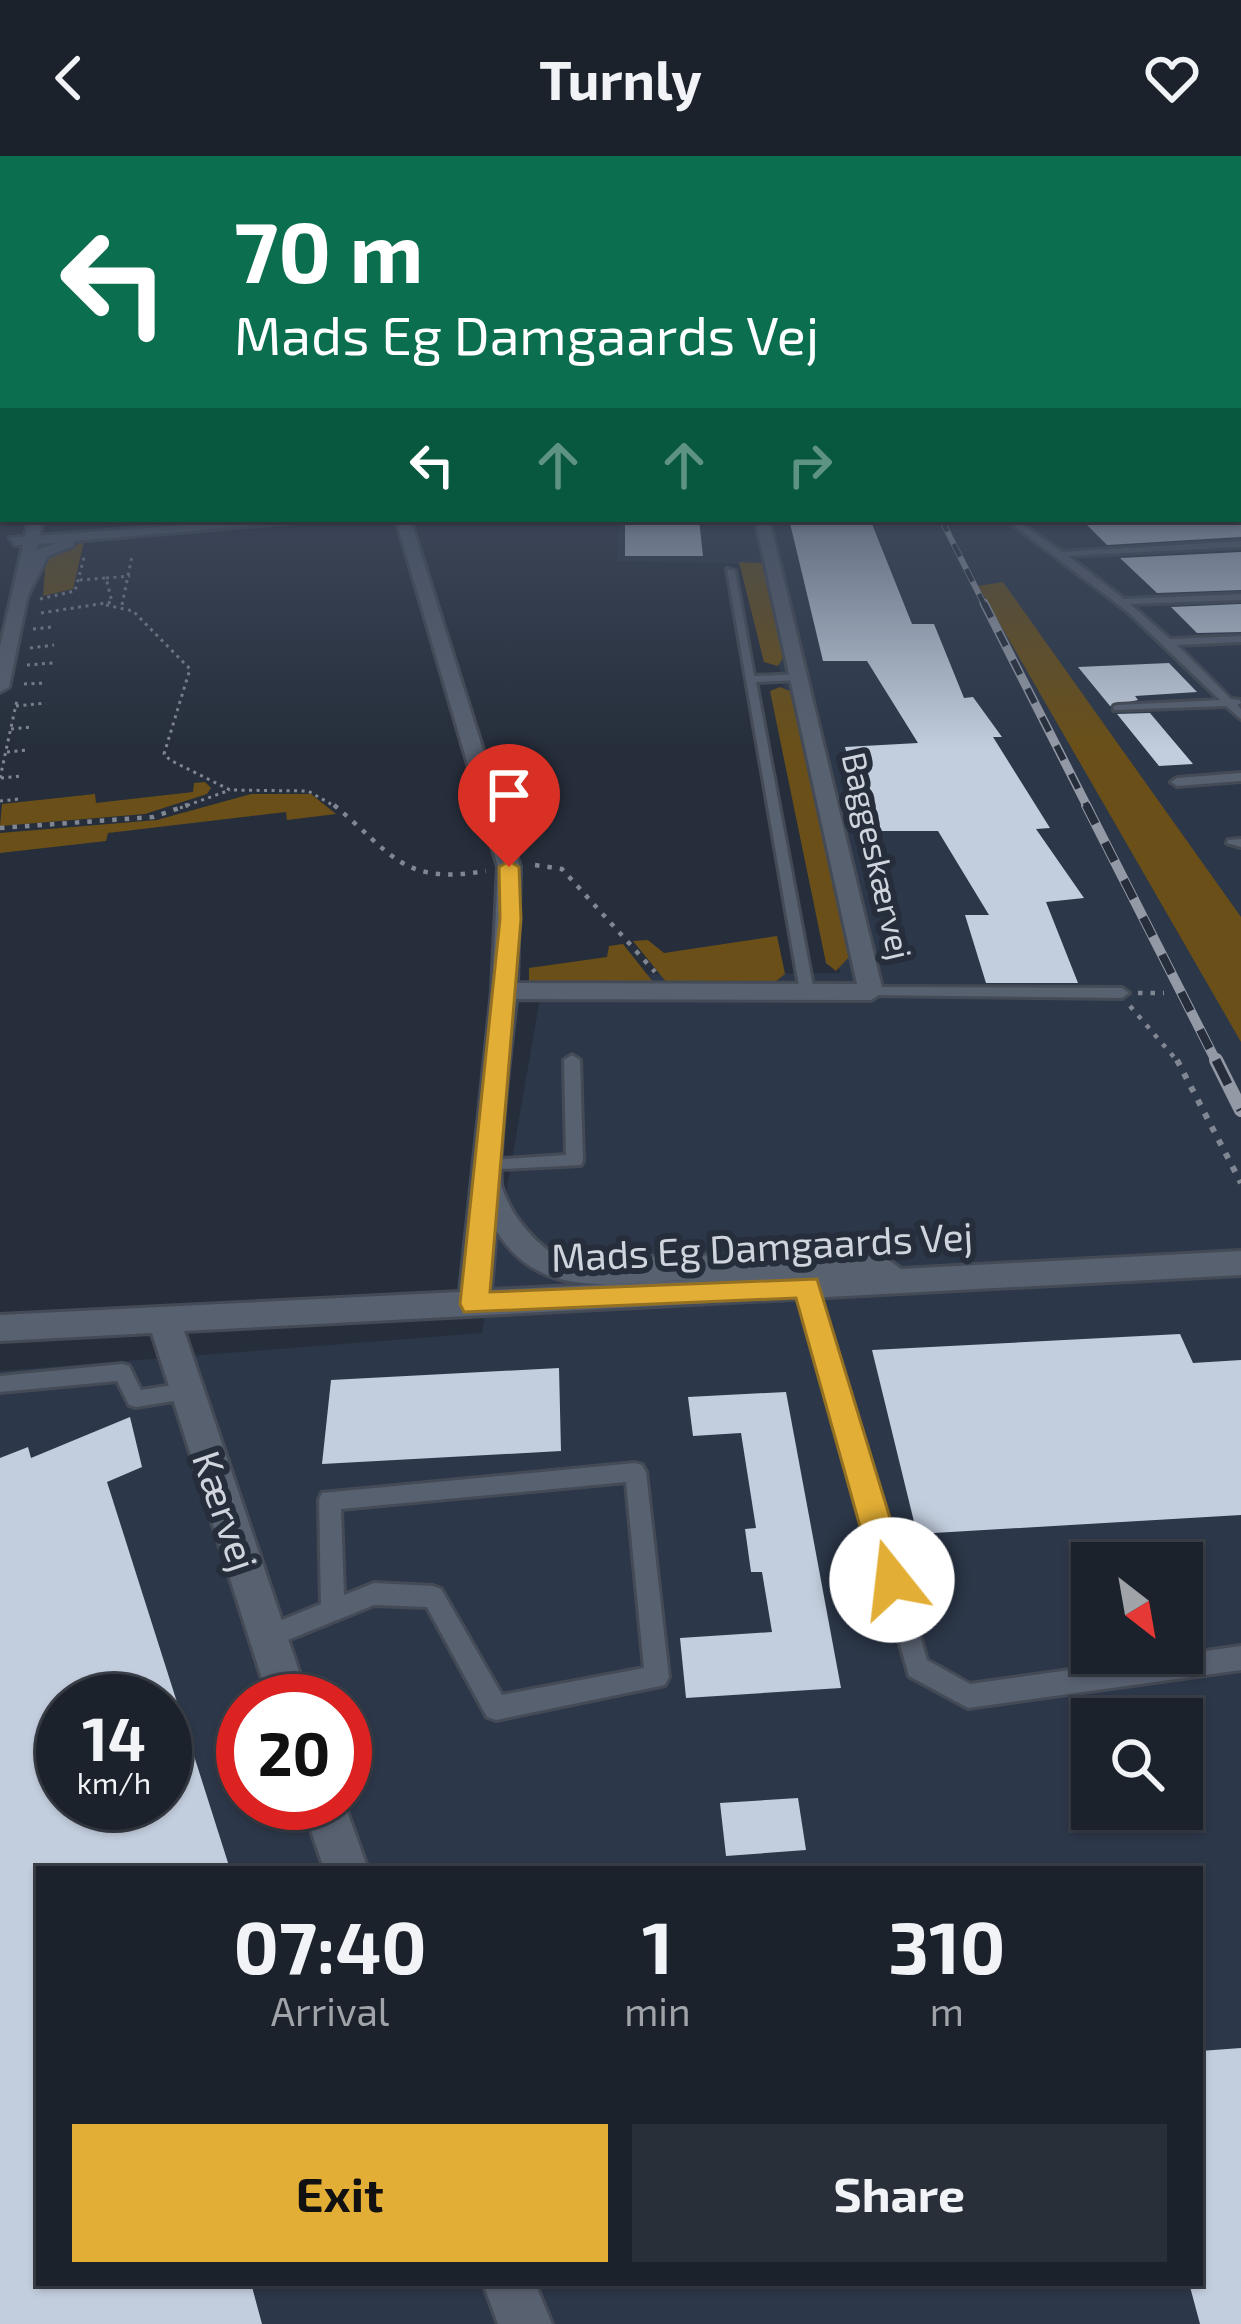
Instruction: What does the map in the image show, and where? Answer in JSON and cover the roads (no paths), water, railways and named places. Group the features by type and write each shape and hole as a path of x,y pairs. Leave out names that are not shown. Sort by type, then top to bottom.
{"street":[{"path":"6,566 19,548"},
{"path":"0,687 21,594 23,548"},
{"path":"21,594 42,553 57,548"},
{"path":"412,548 509,867 504,991 474,1304"},
{"name":"Baggeskærvej","path":"504,991 871,992 769,548"},
{"path":"487,1176 517,1240 546,1267 869,1265 917,1282"},
{"name":"Mads Eg Damgaards Vej","path":"0,1328 1241,1263"},
{"name":"Kærvej","path":"164,1320 280,1674"},
{"path":"332,1830 345,1866"},
{"path":"510,2286 525,2324"}],"lane":[{"path":"1054,548 1235,702 1241,716"},
{"path":"1063,554 1167,548"},
{"path":"730,571 807,992"},
{"path":"1119,602 1241,597"},
{"path":"1168,642 1241,638"},
{"path":"753,679 800,677"},
{"path":"1118,707 1235,702"},
{"path":"1177,782 1241,777"},
{"path":"871,992 1125,998"},
{"path":"487,1176 575,1161 572,1060"},
{"path":"807,1287 917,1668 968,1696 1241,1658"},
{"path":"0,1384 122,1372 136,1399 186,1391"},
{"path":"268,1637 374,1594 433,1597 496,1708 657,1677 635,1472 329,1500 333,1610"}],"railway":[{"path":"956,548 985,606"},
{"path":"984,603 1088,808"},
{"path":"1086,805 1217,1063"},
{"path":"1216,1060 1241,1110"}]}
